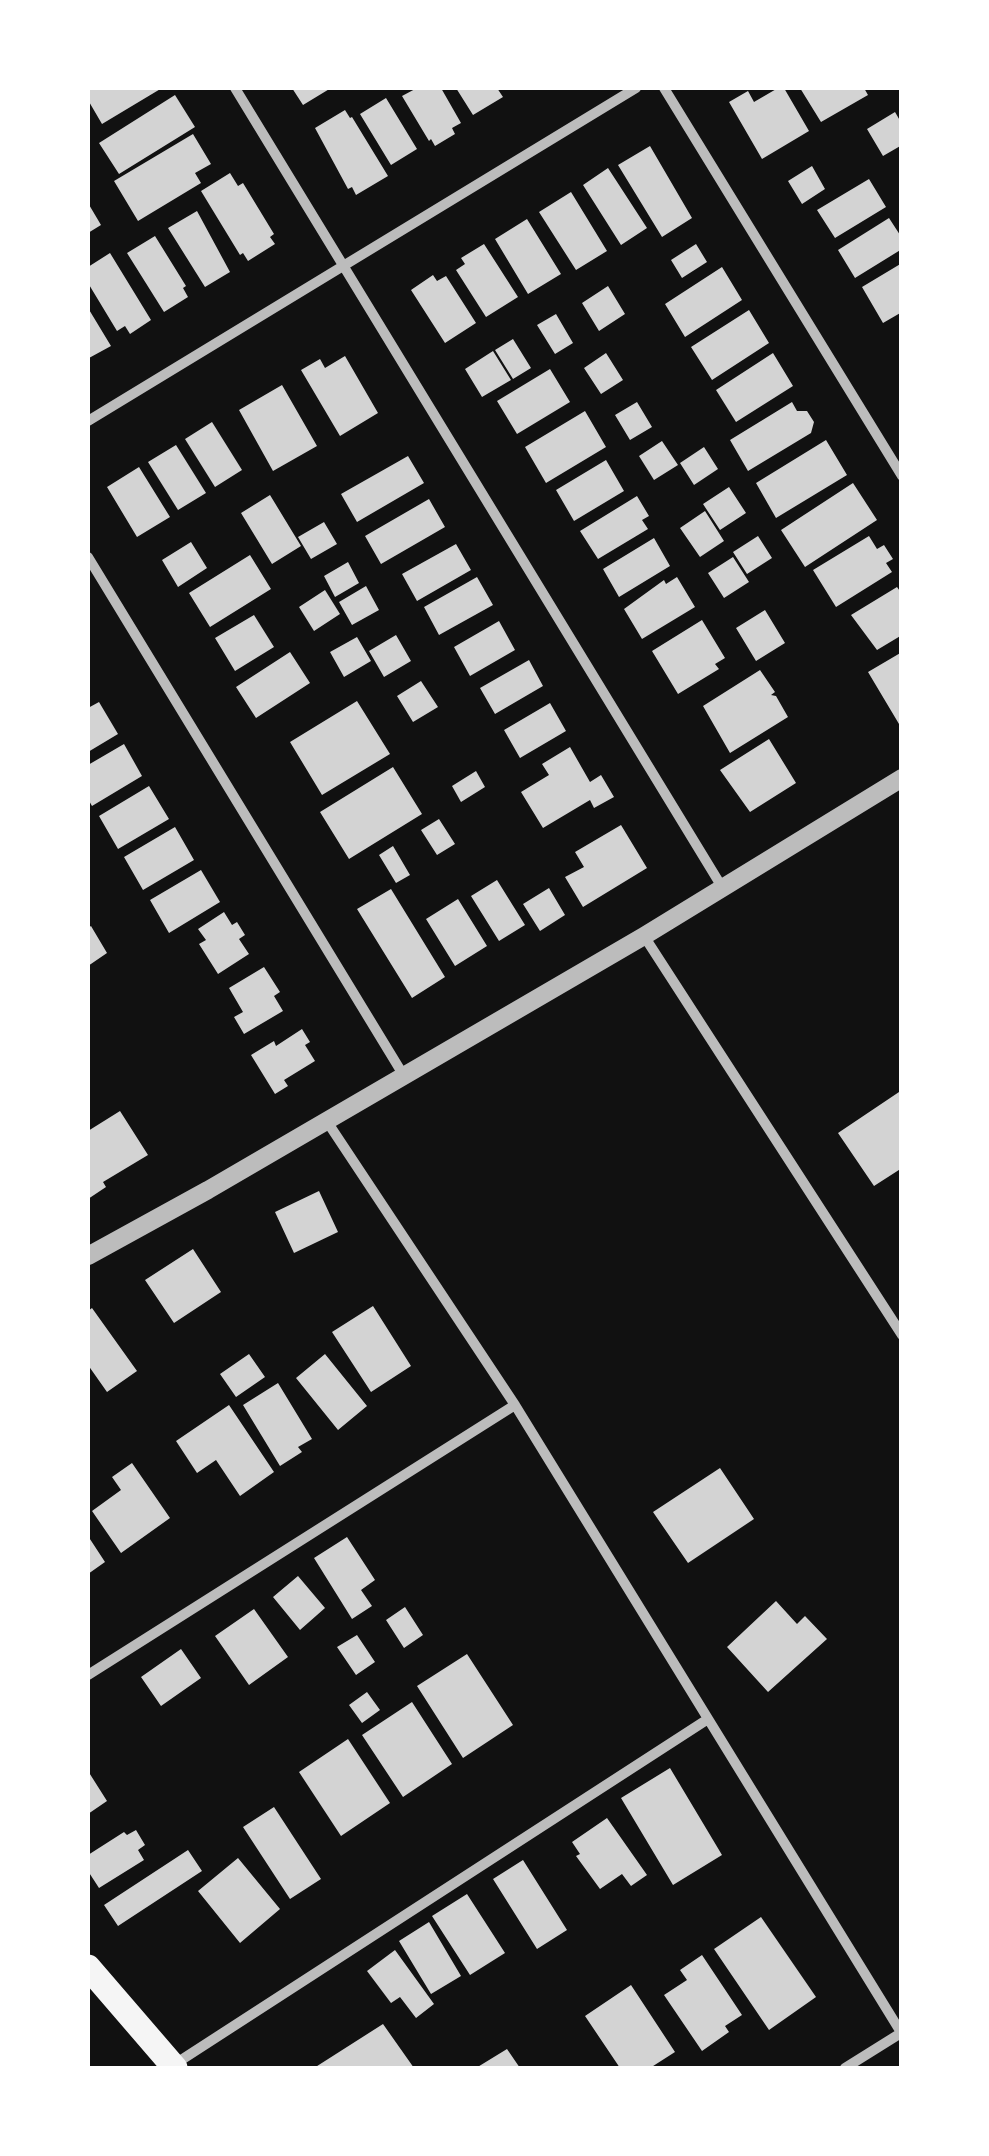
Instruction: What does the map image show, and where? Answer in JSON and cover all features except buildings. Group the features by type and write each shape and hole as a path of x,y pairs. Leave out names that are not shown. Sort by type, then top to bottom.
{"main road":[{"path":"88,1967 174,2067"}],"street":[{"path":"234,88 722,887"},
{"path":"88,421 340,264 636,88"},
{"path":"664,88 902,476"},
{"path":"88,556 404,1076"},
{"path":"88,1256 644,936 902,778"},
{"path":"644,936 902,1335"},
{"path":"326,1120 515,1405 901,2034 845,2068"},
{"path":"88,1675 515,1405"},
{"path":"174,2067 708,1719"}]}
